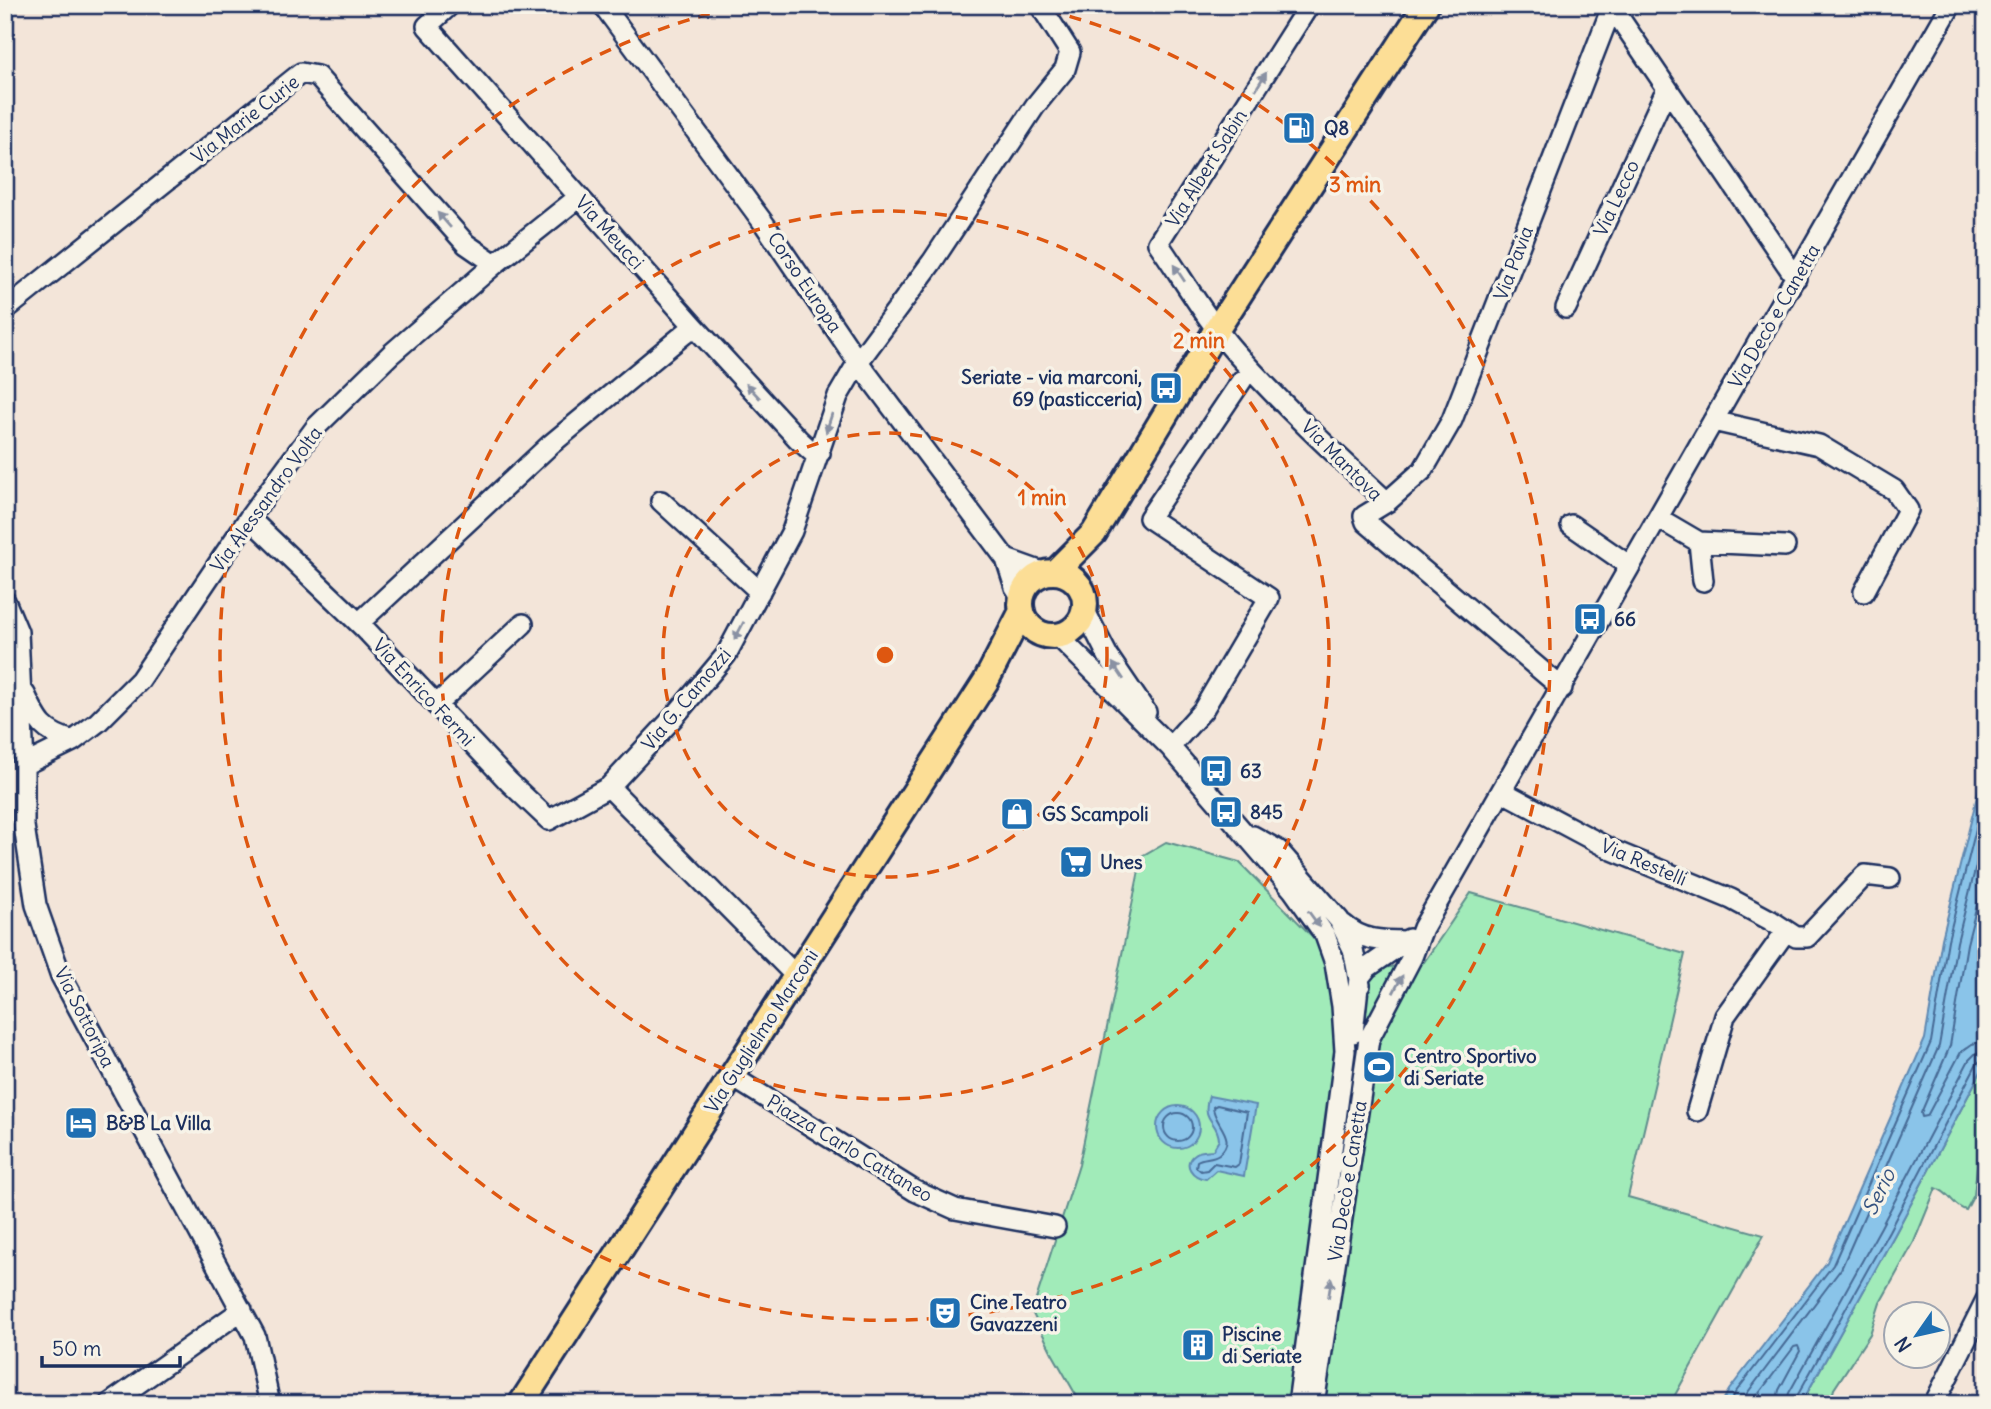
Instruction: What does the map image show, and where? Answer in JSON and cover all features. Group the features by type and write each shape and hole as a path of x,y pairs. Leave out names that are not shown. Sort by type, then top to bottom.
{"main road":[{"path":"1022,605 1028,584 1050,573 1094,533 1217,329 1426,5"},
{"path":"1000,657 1039,645 1074,628 1081,619 1082,598 1094,533"},
{"path":"1050,573 1073,579 1082,598"},
{"name":"Corso Europa","path":"1022,605 1032,628 1053,636"},
{"name":"Via Guglielmo Marconi","path":"521,1404 1000,657 1022,605"}],"street":[{"name":"Via Meucci","path":"450,5 427,26 798,439 811,451 820,453"},
{"name":"Corso Europa","path":"603,5 765,225 858,362 1006,559 1022,605"},
{"name":"Via G. Camozzi","path":"609,787 674,717 726,655 792,531 838,396 858,362 932,262 1035,106 1065,69 1070,52 1040,5"},
{"name":"Via Albert Sabin","path":"1217,329 1158,243 1309,5"},
{"name":"Via Decò e Canetta","path":"1314,1404 1369,1039 1412,957 1423,928 1796,278 1839,212 1951,5"},
{"name":"Via Pavia","path":"1387,502 1423,470 1452,420 1612,7 1667,88"},
{"name":"Via Marie Curie","path":"5,310 302,73 317,76 466,244 495,264"},
{"path":"1667,88 1796,278"},
{"name":"Via Lecco","path":"1566,308 1667,88"},
{"name":"Via Alessandro Volta","path":"24,765 74,741 98,722 141,680 249,518 316,428 391,354 495,264 579,197"},
{"path":"359,623 550,445 694,326"},
{"name":"Via Mantova","path":"1217,329 1342,461 1387,502 1364,516 1366,522 1562,688"},
{"path":"1170,747 1203,710 1269,598 1149,518 1242,380"},
{"path":"1713,421 1819,445 1894,490 1908,510 1864,592"},
{"path":"662,501 760,592"},
{"name":"Via Enrico Fermi","path":"249,518 359,623 548,820 609,787"},
{"path":"1658,518 1699,542 1785,546"},
{"path":"1570,525 1630,566"},
{"path":"1699,542 1703,581"},
{"path":"1006,559 1050,573"},
{"name":"Corso Europa","path":"1082,598 1108,656 1170,747"},
{"name":"Via Sottoripa","path":"5,601 18,632 22,687 24,826 36,905 61,976 255,1336 270,1404"},
{"path":"436,705 523,624"},
{"name":"Corso Europa","path":"1053,636 1170,747 1293,890 1325,935 1335,963 1346,1051 1329,1172"},
{"path":"22,687 38,722 45,729 74,741"},
{"path":"609,787 796,976"},
{"name":"Via Restelli","path":"1503,792 1612,850 1731,899 1770,919 1786,931"},
{"path":"5,814 23,801"},
{"name":"Corso Europa","path":"1240,828 1278,850 1339,920 1353,949 1369,1039"},
{"path":"1698,1111 1724,1016 1786,931 1796,937 1807,937 1865,875 1890,878"},
{"path":"1339,920 1354,934 1375,941 1406,941"},
{"name":"Via Decò e Canetta","path":"1298,1404 1329,1172 1344,1121 1359,978 1367,968 1423,928"},
{"name":"Piazza Carlo Cattaneo","path":"731,1076 915,1191 955,1209 1055,1227"},
{"path":"1934,1404 1986,1300"},
{"path":"109,1404 242,1310"}],"green space":[{"name":"Centro Sportivo di Seriate","path":"1166,842 1239,862 1348,973 1424,962 1471,893 1685,954 1628,1197 1764,1235 1670,1404 1080,1402 1032,1312 1079,1165 1142,856"},
{"path":"1986,1062 1986,1152 1977,1167 1974,1195 1966,1210 1936,1188 1914,1242 1880,1303 1870,1334 1834,1389 1830,1404 1801,1404 1895,1234"}],"water":[{"name":"Serio","path":"1986,760 1986,1062 1801,1404 1721,1404 1827,1262 1925,1039 1942,939"},
{"path":"1209,1096 1256,1105 1244,1176 1216,1170 1206,1179 1190,1170 1191,1158 1199,1152 1213,1150 1219,1140 1216,1128 1208,1116"},
{"path":"1178,1106 1193,1112 1199,1127 1193,1142 1178,1148 1163,1142 1157,1127 1163,1112"}],"place":[{"name":"Q8","path":"1299,128"},
{"name":"Seriate - via marconi, 69 (pasticceria)","path":"1166,388"},
{"name":"66","path":"1590,619"},
{"name":"63","path":"1216,771"},
{"name":"845","path":"1226,812"},
{"name":"GS Scampoli","path":"1017,814"},
{"name":"Unes","path":"1076,862"},
{"name":"Centro Sportivo di Seriate","path":"1379,1067"},
{"name":"B&B La Villa","path":"81,1123"},
{"name":"Cine Teatro Gavazzeni","path":"945,1313"},
{"name":"Piscine di Seriate","path":"1198,1345"}]}
